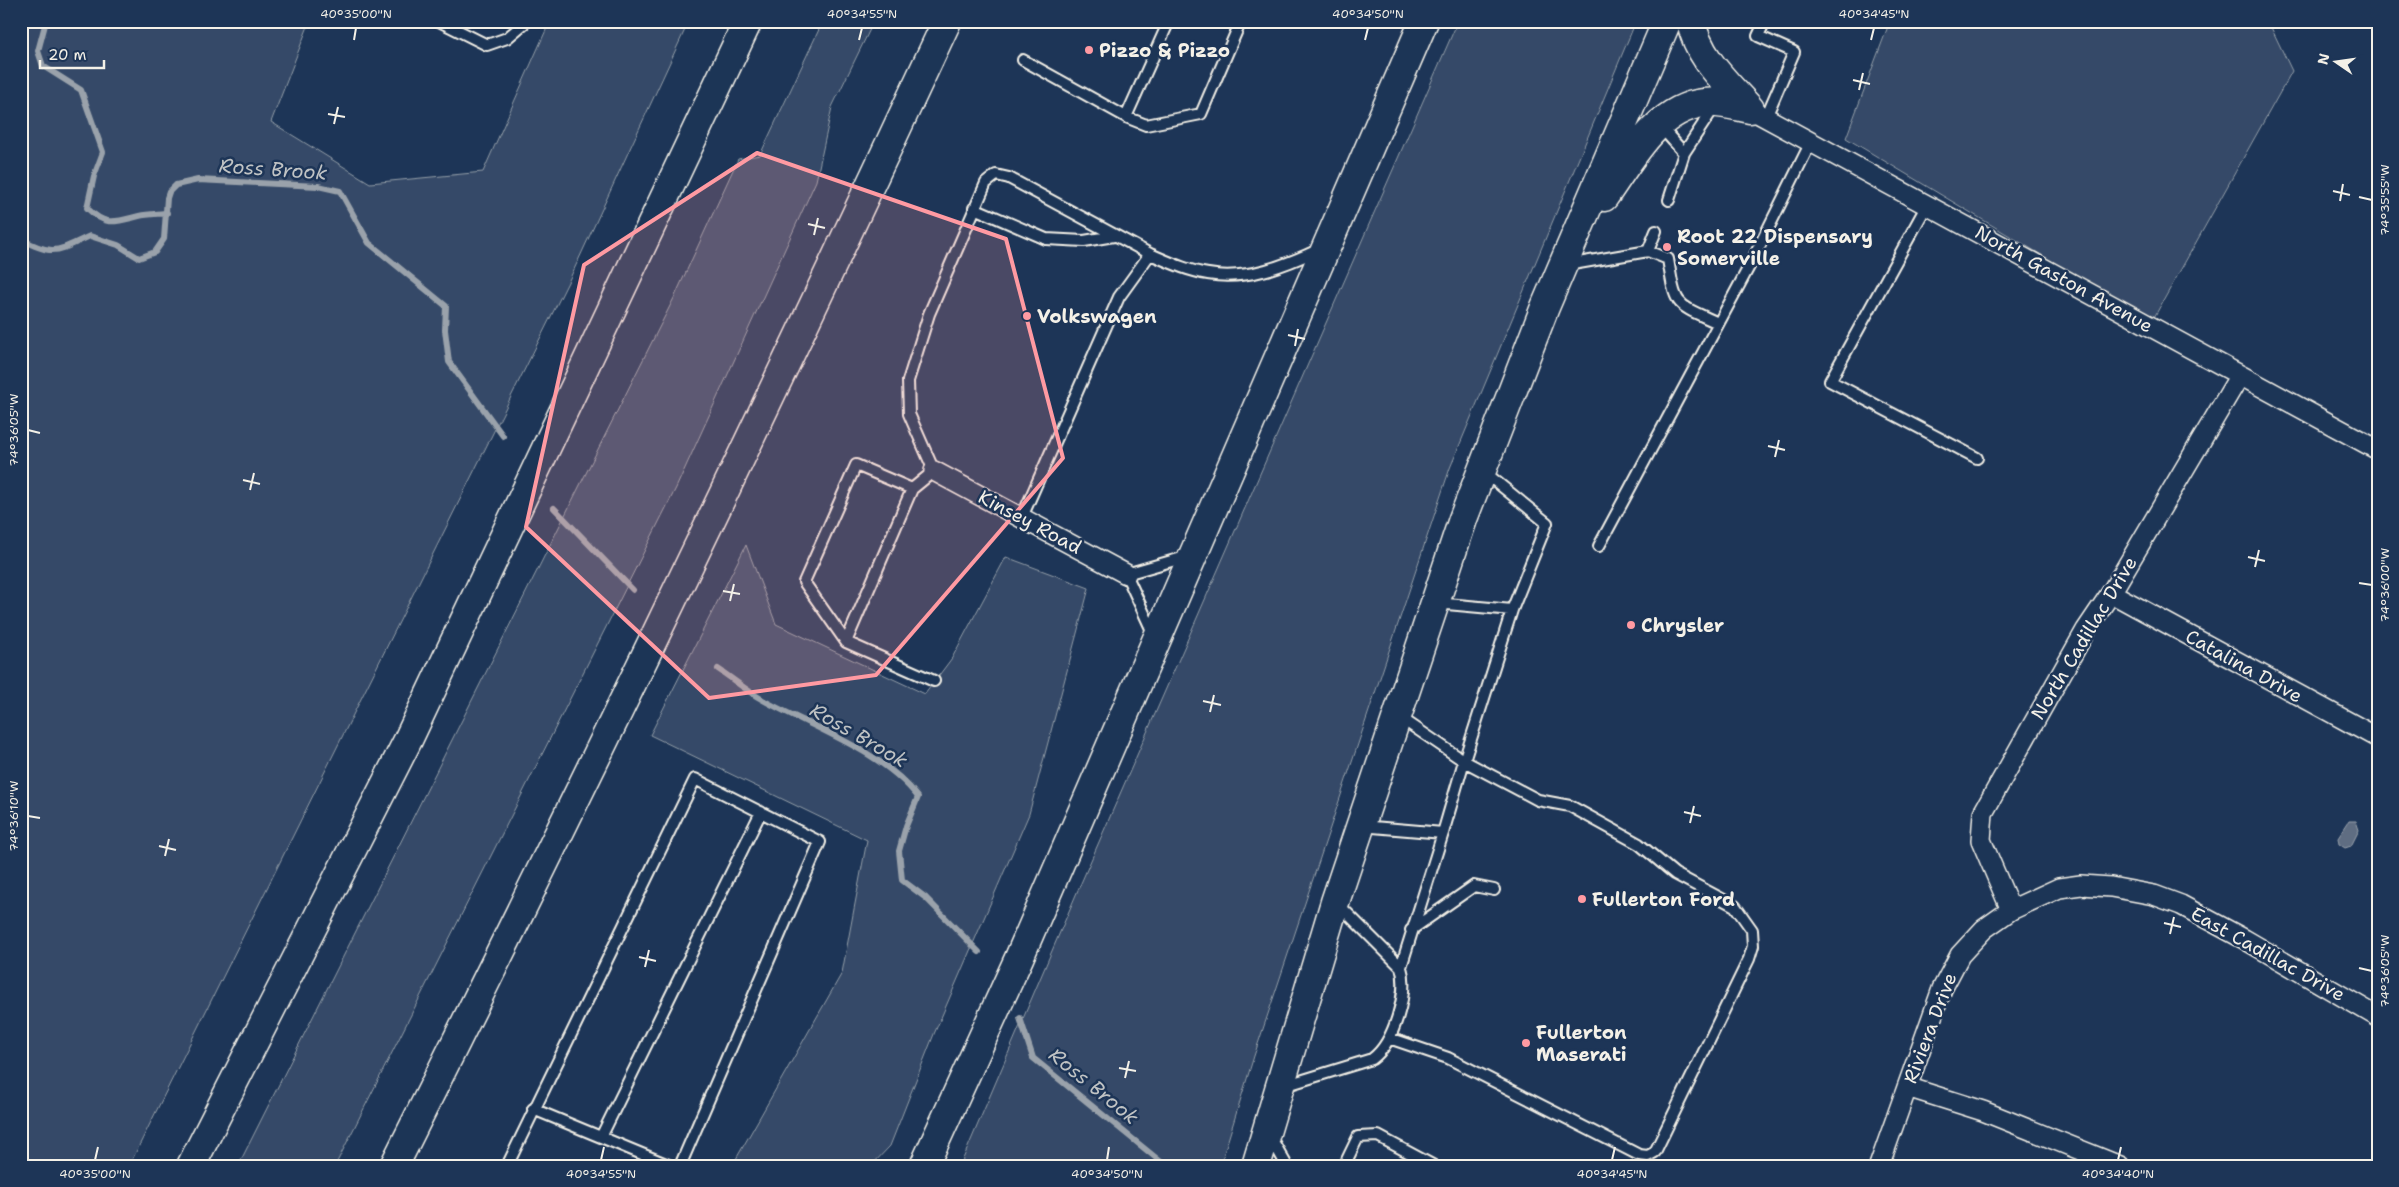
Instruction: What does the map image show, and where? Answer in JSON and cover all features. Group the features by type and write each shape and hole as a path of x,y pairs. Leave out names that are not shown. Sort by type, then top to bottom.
{"highway":[{"path":"191,1166 408,740 748,21"},
{"path":"394,1166 638,672 793,351 947,21"},
{"path":"1401,74 1411,21"},
{"path":"924,1166 1019,958 1424,21"},
{"path":"1256,1166 1335,902 1396,715 1482,470 1563,266 1667,21"},
{"path":"1691,21 1705,59 1758,113"},
{"path":"1576,235 1644,141 1659,125 1680,110 1695,104 1716,103 1758,113"}],"street":[{"name":"North Gaston Avenue","path":"1758,113 2378,450"},
{"name":"North Cadillac Drive","path":"2011,910 1981,840 1983,813 2086,630 2111,593 2240,375"},
{"name":"Kinsey Road","path":"934,472 1022,517 1126,574"},
{"name":"Catalina Drive","path":"2111,593 2378,738"},
{"name":"East Cadillac Drive","path":"2011,910 2059,888 2081,885 2110,887 2154,895 2181,905 2244,939 2378,1017"},
{"name":"Riviera Drive","path":"1880,1166 1906,1087 1942,989 1960,955 1984,929 2011,910"},
{"path":"1906,1087 1984,1111 2120,1166"}],"lane":[{"path":"439,21 486,45 507,38 528,21"},
{"path":"1126,118 1169,21"},
{"path":"1023,60 1126,118 1146,125 1202,114 1241,21"},
{"path":"1758,113 1794,52 1758,36 1765,21"},
{"path":"1669,200 1684,153 1716,103"},
{"path":"1659,125 1684,153"},
{"path":"1599,546 1718,323 1811,142"},
{"path":"846,642 912,489 934,472 909,414 908,381 929,314 988,179 1000,175 1114,236 1188,270 1228,276 1260,272 1290,264 1328,246"},
{"path":"1927,205 1830,381 1977,458"},
{"path":"974,208 1054,241 1084,241 1114,236"},
{"path":"1648,251 1656,231"},
{"path":"1563,266 1648,251 1668,260 1674,296 1682,306 1718,323"},
{"path":"1022,517 1120,297 1150,254"},
{"path":"912,489 856,465 804,582 846,642 934,681"},
{"path":"1400,966 1512,610 1547,522 1482,470"},
{"path":"1157,641 1126,574 1195,554"},
{"path":"1435,603 1512,610"},
{"path":"1389,1038 1448,1058 1639,1155 1648,1156 1655,1152 1749,959 1753,946 1752,930 1735,906 1675,874 1639,844 1570,806 1538,800 1464,761 1396,715"},
{"path":"507,1166 695,779 820,842 680,1166"},
{"path":"601,1137 761,812"},
{"path":"1360,826 1443,833"},
{"path":"1411,930 1474,886 1494,890"},
{"path":"1280,1087 1372,1059 1382,1052 1404,995 1404,976 1400,966 1335,902"},
{"path":"533,1110 671,1166"},
{"path":"1267,1130 1287,1166"},
{"path":"1344,1166 1358,1137 1368,1135 1378,1136 1434,1166"}],"highlighted area":[{"path":"757,153 1006,239 1063,458 876,675 709,698 526,527 584,265"}],"shaded area":[{"path":"21,21 310,21 271,122 370,183 483,172 550,21 689,21 571,276 129,1166 21,1166"},
{"path":"823,21 874,21 832,107 816,181 676,488 335,1166 238,1166 675,296 738,159 760,155"},
{"path":"1458,21 1636,21 1450,468 1254,1056 1220,1166 960,1166 1078,890"},
{"path":"1890,21 2268,21 2292,71 2152,321 1846,138"},
{"path":"746,545 776,624 925,694 952,658 1006,557 1089,588 1029,814 934,1034 890,1146 871,1166 732,1166 842,973 867,840 650,735"},
{"path":"2349,821 2356,821 2359,830 2351,846 2345,848 2339,844 2338,838"}],"waterway":[{"path":"46,21 38,51 43,66 81,90 103,152 94,176 87,208 100,218 111,221 142,215 167,213"},
{"name":"Ross Brook","path":"21,239 41,248 56,250 90,236 118,245 139,258 155,252 164,239 167,198 169,192 176,185 198,180 318,186 340,191 369,243 446,306 445,330 449,362 503,436"},
{"name":"Ross Brook","path":"554,508 633,590"},
{"name":"Ross Brook","path":"718,669 763,700 867,753 886,766 918,797 906,826 899,851 902,880 926,898 979,952"},
{"name":"Ross Brook","path":"1020,1018 1033,1058 1166,1166"}],"place":[{"name":"Pizzo & Pizzo","path":"1089,50"},
{"name":"Root 22 Dispensary Somerville","path":"1667,247"},
{"name":"Volkswagen","path":"1027,316"},
{"name":"Chrysler","path":"1631,625"},
{"name":"Fullerton Ford","path":"1582,899"},
{"name":"Fullerton Maserati","path":"1526,1043"}]}
